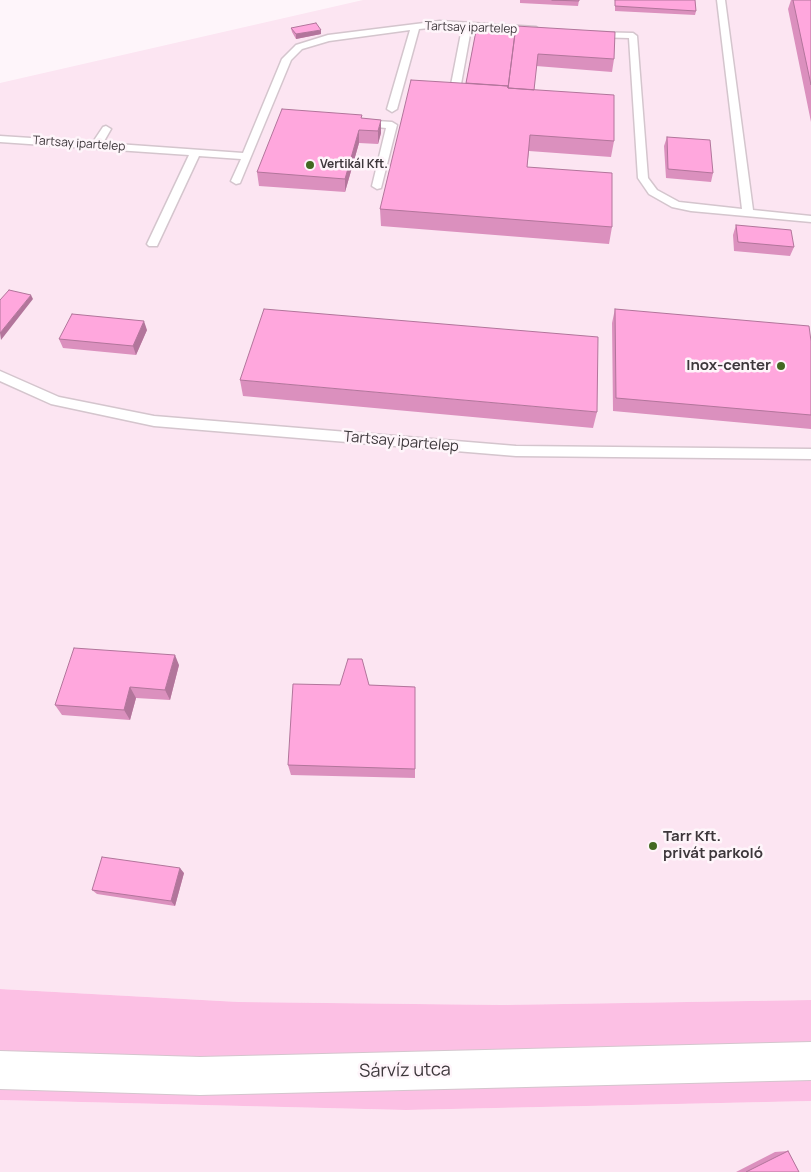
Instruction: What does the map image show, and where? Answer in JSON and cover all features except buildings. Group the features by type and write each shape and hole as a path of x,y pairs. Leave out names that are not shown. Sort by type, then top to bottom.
{"street":[{"name":"Sárvíz utca","path":"0,1070 200,1076 811,1061"}],"lane":[{"path":"721,0 748,214"},
{"name":"Tartsay ipartelep","path":"0,139 248,156 270,116 287,59 299,47 328,38 440,24 545,31"},
{"path":"454,95 467,26"},
{"path":"392,109 415,27"},
{"path":"584,33 633,36 643,178 653,192 676,205 748,214 811,219"},
{"path":"353,122 392,125 377,186"},
{"path":"97,145 106,129"},
{"path":"152,244 196,152"},
{"path":"236,182 248,156"},
{"name":"Tartsay ipartelep","path":"0,375 18,386 56,400 154,421 516,451 811,454"}],"shaded area":[{"path":"363,0 811,0 811,1000 502,1005 239,1002 0,989 0,83"},
{"path":"0,989 239,1002 502,1005 811,1000 811,1101 406,1110 0,1100"},
{"path":"0,1100 406,1110 811,1101 811,1172 0,1172"}],"place":[{"name":"Vertikál Kft.","path":"310,165"},
{"name":"Inox-center","path":"781,366"},
{"name":"Tarr Kft. privát parkoló","path":"653,846"}]}
